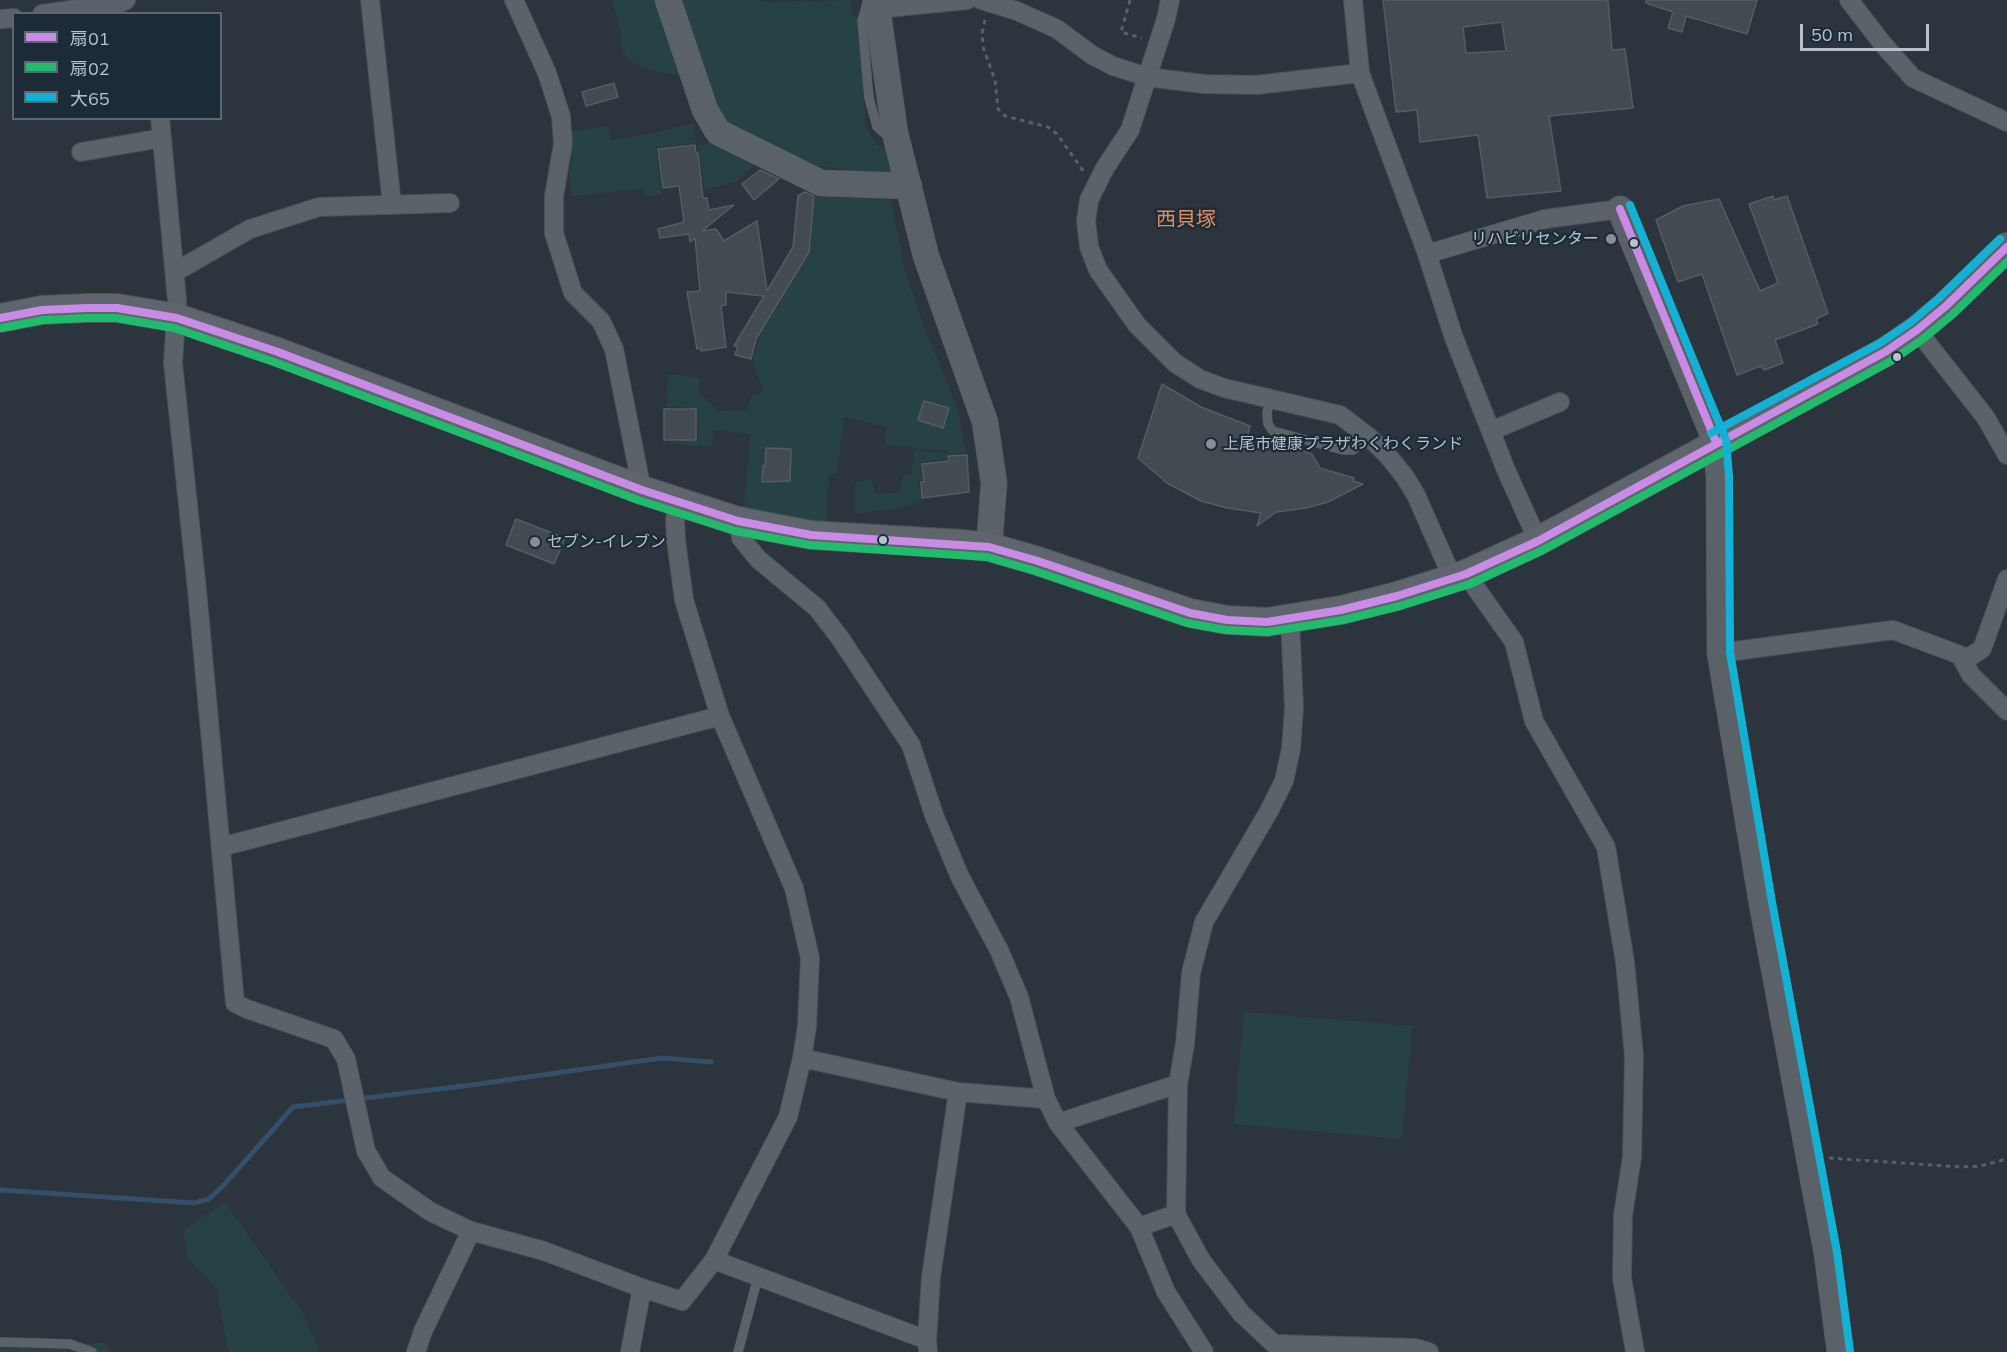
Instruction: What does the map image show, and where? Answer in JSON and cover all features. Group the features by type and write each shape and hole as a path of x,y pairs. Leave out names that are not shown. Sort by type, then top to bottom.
{"main road":[{"path":"0,318 42,310 117,308 177,318 224,332 289,356 642,490 738,521 811,535 989,547 1030,558 1190,612 1247,622 1290,620 1341,610 1459,577 1538,541 1885,352 1917,330 1968,286 2007,247"}],"street":[{"path":"56,12 127,0"},
{"path":"370,0 392,205"},
{"path":"514,0 548,73 561,116 563,144 554,196 554,233 573,292 601,321 614,349 642,490"},
{"path":"668,0 705,110 718,132 821,183 909,186"},
{"path":"967,0 870,4 898,146 926,256 985,422 994,483 989,547"},
{"path":"1170,0 1130,130 1096,184 1089,200 1086,221 1089,247 1098,270 1137,325 1175,363 1200,379 1224,388 1340,416 1370,438 1389,457 1410,486 1459,577 1514,642 1534,722 1606,847 1625,962 1634,1056 1632,1157 1623,1215 1622,1278 1635,1352"},
{"path":"1353,0 1360,73 1427,254 1454,338 1538,541"},
{"path":"1849,0 1912,78 2007,122"},
{"path":"990,2 1057,29 1092,55 1113,66 1146,77 1204,84 1256,85 1360,73"},
{"path":"160,120 175,272 177,318 173,363 235,1003 334,1039 346,1059 366,1151 382,1178 431,1212 471,1231 544,1251 682,1302 714,1260 788,1117 807,1026 810,958 795,888 720,716 684,600 676,540 675,521 678,502"},
{"path":"81,152 162,138"},
{"path":"175,272 250,229 319,207 450,203"},
{"path":"1427,254 1545,219 1620,209 1716,442 1719,476 1720,654 1762,904 1827,1254 1840,1352"},
{"path":"1917,330 1986,418 2007,455"},
{"path":"1491,430 1560,402"},
{"path":"738,521 741,538 758,559 817,608 840,638 911,745 934,815 951,856 999,950 1019,997 1046,1099 1058,1123 1139,1227 1166,1292 1204,1352"},
{"path":"1963,661 1982,649 2007,579"},
{"path":"1290,620 1294,707 1291,748 1284,781 1204,922 1191,973 1185,1044 1178,1084 1176,1214 1201,1260 1221,1287 1241,1313 1274,1344 1416,1348 1429,1352"},
{"path":"1720,654 1893,630 1960,655 1971,675 2007,711"},
{"path":"221,847 720,716"},
{"path":"802,1058 958,1092 1046,1099"},
{"path":"1058,1123 1178,1084"},
{"path":"714,1260 927,1346 931,1277 958,1092"},
{"path":"1139,1227 1176,1214"},
{"path":"416,1352 423,1331 471,1231"},
{"path":"630,1352 642,1288"}],"lane":[{"path":"1270,399 1267,413 1268,423 1273,431 1343,450 1353,450 1370,438"},
{"path":"738,1352 758,1277"},
{"path":"0,1342 70,1344 92,1352"}],"path":[{"path":"1130,0 1121,32 1158,42"},
{"path":"990,2 982,33 983,47 995,80 998,109 1005,116 1048,127 1057,134 1086,176 1096,184"},
{"path":"1809,1157 1961,1167 1980,1166 2007,1159"}],"green space":[{"path":"612,0 656,0 684,76 653,71 632,62 622,52 622,39"},
{"path":"676,0 762,0 763,2 850,0 853,16 857,16 866,125 876,144 889,151 892,171 877,175 813,165 728,122 712,99"},
{"path":"694,123 696,143 656,147 662,194 649,196 643,193 643,189 571,196 569,182 572,158 568,132 608,126 611,140"},
{"path":"711,138 757,162 737,181 704,188 698,145 708,144"},
{"path":"816,191 888,197 893,208 905,272 925,329 958,409 966,452 948,455 947,451 885,445 887,427 844,417 837,474 829,474 826,522 793,520 743,511 751,434 714,430 711,447 671,444 671,441 698,440 697,408 667,407 668,374 699,378 700,393 718,411 747,410 751,396 764,392 752,362 758,339 810,252"},
{"path":"914,450 946,453 946,459 921,462 922,480 919,481 921,502 894,509 855,514 855,483 871,479 875,494 898,493 904,475 911,475"},
{"path":"1244,1012 1412,1026 1402,1139 1234,1124"},
{"path":"225,1202 302,1312 320,1352 228,1352 217,1288 187,1257 183,1230"},
{"path":"105,1343 112,1352 0,1352 0,1346"}],"building":[{"path":"1383,0 1608,0 1612,50 1625,49 1633,108 1549,116 1561,191 1487,198 1478,135 1420,142 1417,110 1396,112","holes":["1502,22 1506,51 1466,53 1463,27"]},
{"path":"1646,0 1757,0 1747,34 1686,16 1682,32 1668,28 1673,12 1646,3"},
{"path":"614,83 618,97 586,106 582,92"},
{"path":"695,145 703,198 707,198 709,210 734,205 702,231 716,229 724,241 757,221 767,291 793,247 798,196 805,192 814,196 809,252 756,339 751,359 735,355 738,345 734,346 764,296 726,292 726,305 721,306 726,347 701,351 701,348 697,349 687,292 700,291 695,238 690,242 689,234 660,238 658,229 684,222 679,186 663,188 658,149"},
{"path":"760,170 779,179 754,200 742,184"},
{"path":"1773,196 1774,200 1787,196 1828,313 1816,319 1818,324 1775,340 1783,363 1764,370 1761,366 1737,375 1702,274 1678,282 1656,220 1683,206 1719,199 1760,291 1778,283 1749,204"},
{"name":"上尾市健康プラザわくわくランド","path":"1162,384 1201,407 1250,426 1248,434 1312,454 1320,468 1354,478 1353,481 1363,484 1328,502 1276,512 1257,526 1261,513 1201,501 1167,483 1138,458"},
{"path":"924,401 949,408 943,428 918,420"},
{"path":"664,409 696,409 696,440 664,440"},
{"path":"766,448 791,449 790,481 762,482"},
{"path":"967,455 969,492 922,498 921,482 924,482 922,464 949,461 948,456"},
{"path":"516,519 565,538 554,564 506,545"}],"waterway":[{"path":"0,1190 194,1203 209,1199 223,1186 293,1107 662,1058 711,1062"}],"transit line":[{"name":"大65","path":"1630,205 1726,440 1729,476 1730,652 1772,902 1837,1252 1850,1351"},
{"name":"扇01","path":"1620,209 1716,442"},
{"name":"大65","path":"1711,433 1880,343 1911,322 1939,298 2000,239"},
{"name":"扇01","path":"0,318 42,310 87,308 117,308 177,318 278,352 642,490 738,521 811,535 989,547 1038,561 1190,613 1227,620 1267,622 1341,610 1397,596 1466,574 1538,541 1885,352 1946,306 2007,247"},
{"name":"扇02","path":"2,328 43,320 87,318 116,318 174,328 274,362 638,500 735,531 810,545 987,557 1187,623 1226,630 1268,632 1343,620 1400,606 1470,584 1543,550 1891,361 1953,314 2007,262"}],"place":[{"name":"リハビリセンター","path":"1611,239"},
{"name":"上尾市健康プラザわくわくランド","path":"1211,444"},
{"name":"セブン-イレブン","path":"535,542"}],"district":[{"name":"西貝塚","path":"1186,220"}]}
